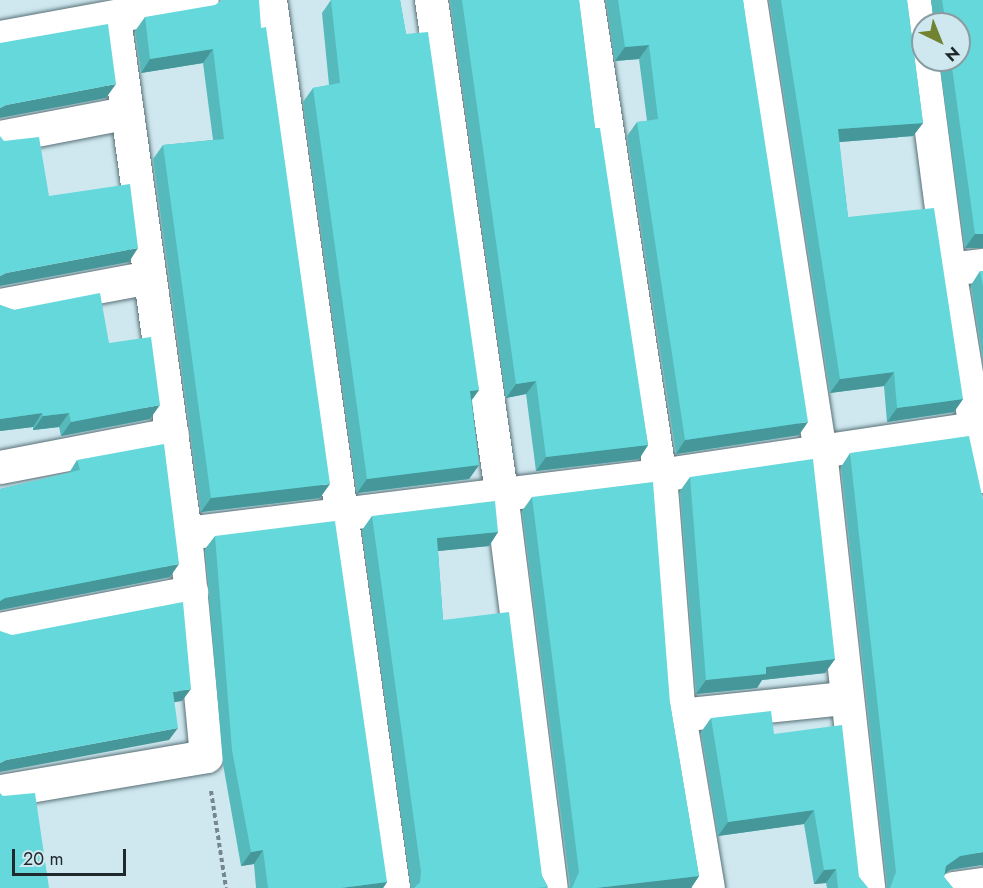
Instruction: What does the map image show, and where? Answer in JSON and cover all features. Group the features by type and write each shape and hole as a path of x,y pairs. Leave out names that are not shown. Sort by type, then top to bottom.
{"street":[{"path":"0,37 114,18 202,0"},
{"path":"270,0 393,888"},
{"path":"432,0 501,494 551,888"},
{"path":"587,0 660,475 679,715 708,888"},
{"path":"750,0 819,451 844,698 868,888"},
{"path":"914,0 949,268 979,428 983,476"},
{"path":"0,791 206,756 186,533 125,113 114,18"},
{"path":"0,137 125,113"},
{"path":"949,268 983,265"},
{"path":"0,305 149,277"},
{"path":"186,533 340,511 660,475 979,428"},
{"path":"0,467 172,434"},
{"path":"0,629 191,592"},
{"path":"679,715 844,698"},
{"path":"953,888 983,884"}],"path":[{"path":"206,756 226,888"}],"building":[{"path":"222,0 259,0 261,28 266,27 330,484 211,498 163,145 224,139 213,49 150,59 145,17 215,5"},
{"path":"331,0 400,0 406,34 428,32 479,390 470,391 479,465 367,479 313,88 340,83"},
{"path":"462,0 579,0 595,128 600,128 648,445 546,457 536,381 516,384"},
{"path":"618,0 743,0 808,422 685,440 637,122 658,119 649,45 625,47"},
{"path":"781,0 907,0 911,31 911,72 916,72 923,123 838,129 848,217 934,208 963,399 897,408 894,372 840,379"},
{"path":"942,0 983,0 983,234 975,234 953,72 971,72 971,12 944,12"},
{"path":"108,24 116,84 0,108 0,43"},
{"path":"0,136 4,141 39,137 49,196 130,184 138,248 0,276"},
{"path":"980,271 983,271 983,287"},
{"path":"100,293 109,343 151,337 160,405 71,422 69,413 43,416 42,413 0,419 0,305 13,310"},
{"path":"969,436 983,500 983,852 960,856 946,866 944,877 953,888 890,888 896,872 850,453"},
{"path":"164,444 179,564 5,598 0,601 0,489 80,470 77,460"},
{"path":"813,459 835,659 766,667 766,674 706,680 690,477"},
{"path":"653,482 670,703 699,876 596,888 572,888 579,872 532,497"},
{"path":"495,501 498,532 437,538 443,620 509,612 542,876 548,887 414,888 420,882 421,872 372,516"},
{"path":"335,521 387,882 341,888 268,888 263,850 251,852 232,750 215,536"},
{"path":"183,602 191,689 173,692 178,728 0,763 0,631 12,635"},
{"path":"771,711 774,734 842,725 859,877 868,888 838,888 836,869 824,870 814,810 728,822 711,718"},
{"path":"0,793 3,796 35,793 49,888 0,888"}]}
